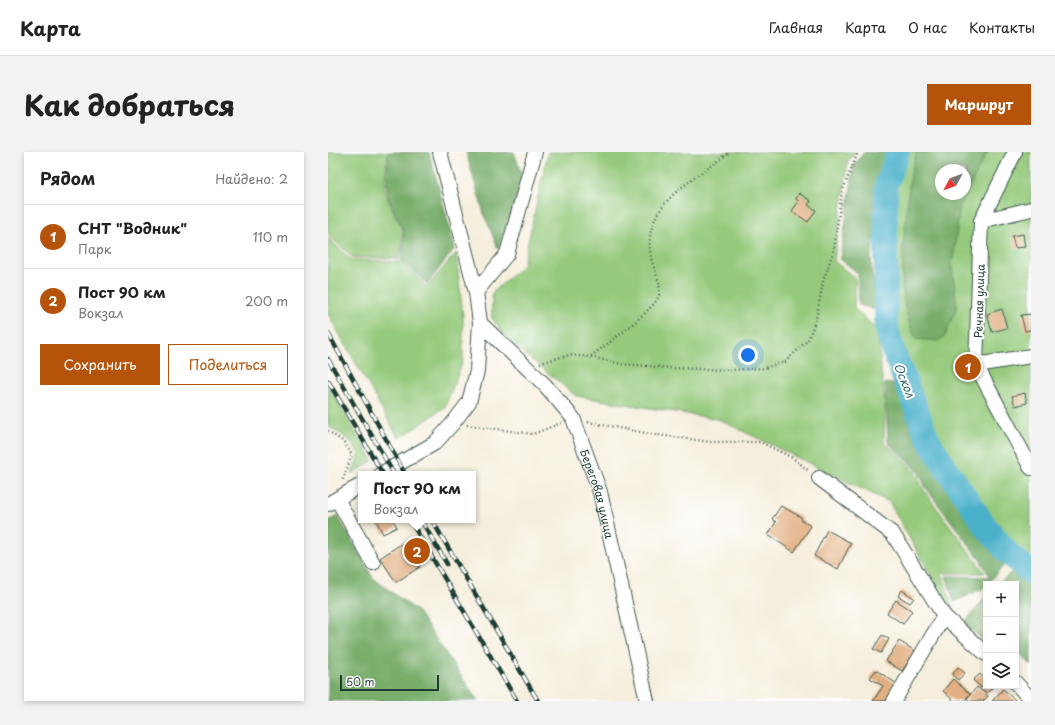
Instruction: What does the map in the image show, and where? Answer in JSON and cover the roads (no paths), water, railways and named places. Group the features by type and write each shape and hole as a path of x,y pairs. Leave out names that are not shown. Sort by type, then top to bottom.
{"street":[{"path":"386,471 435,443 469,402 477,371 480,323 476,292 440,152"},
{"path":"476,292 508,254 535,152"},
{"name":"Речная улица","path":"976,365 981,221 1015,152"},
{"path":"981,221 1031,210"},
{"name":"Береговая улица","path":"480,323 545,385 573,418 600,492 647,701"},
{"path":"1031,356 976,365 1031,468"},
{"path":"819,478 893,534 944,616 985,653"},
{"path":"358,487 332,502 373,563"},
{"path":"894,701 944,616"},
{"path":"1019,686 1031,700"}],"waterway":[{"name":"Оскол","path":"898,152 886,186 886,325 893,350 928,439 986,527 1009,554 1031,573"}],"railway":[{"path":"328,333 403,471"},
{"path":"328,359 392,471"},
{"path":"328,381 381,471"},
{"path":"412,523 517,701"},
{"path":"423,523 447,564"},
{"path":"434,523 538,701"}],"place":[{"name":"СНТ \"Водник\"","path":"968,367"},
{"name":"Пост 90 км","path":"417,551"}]}
